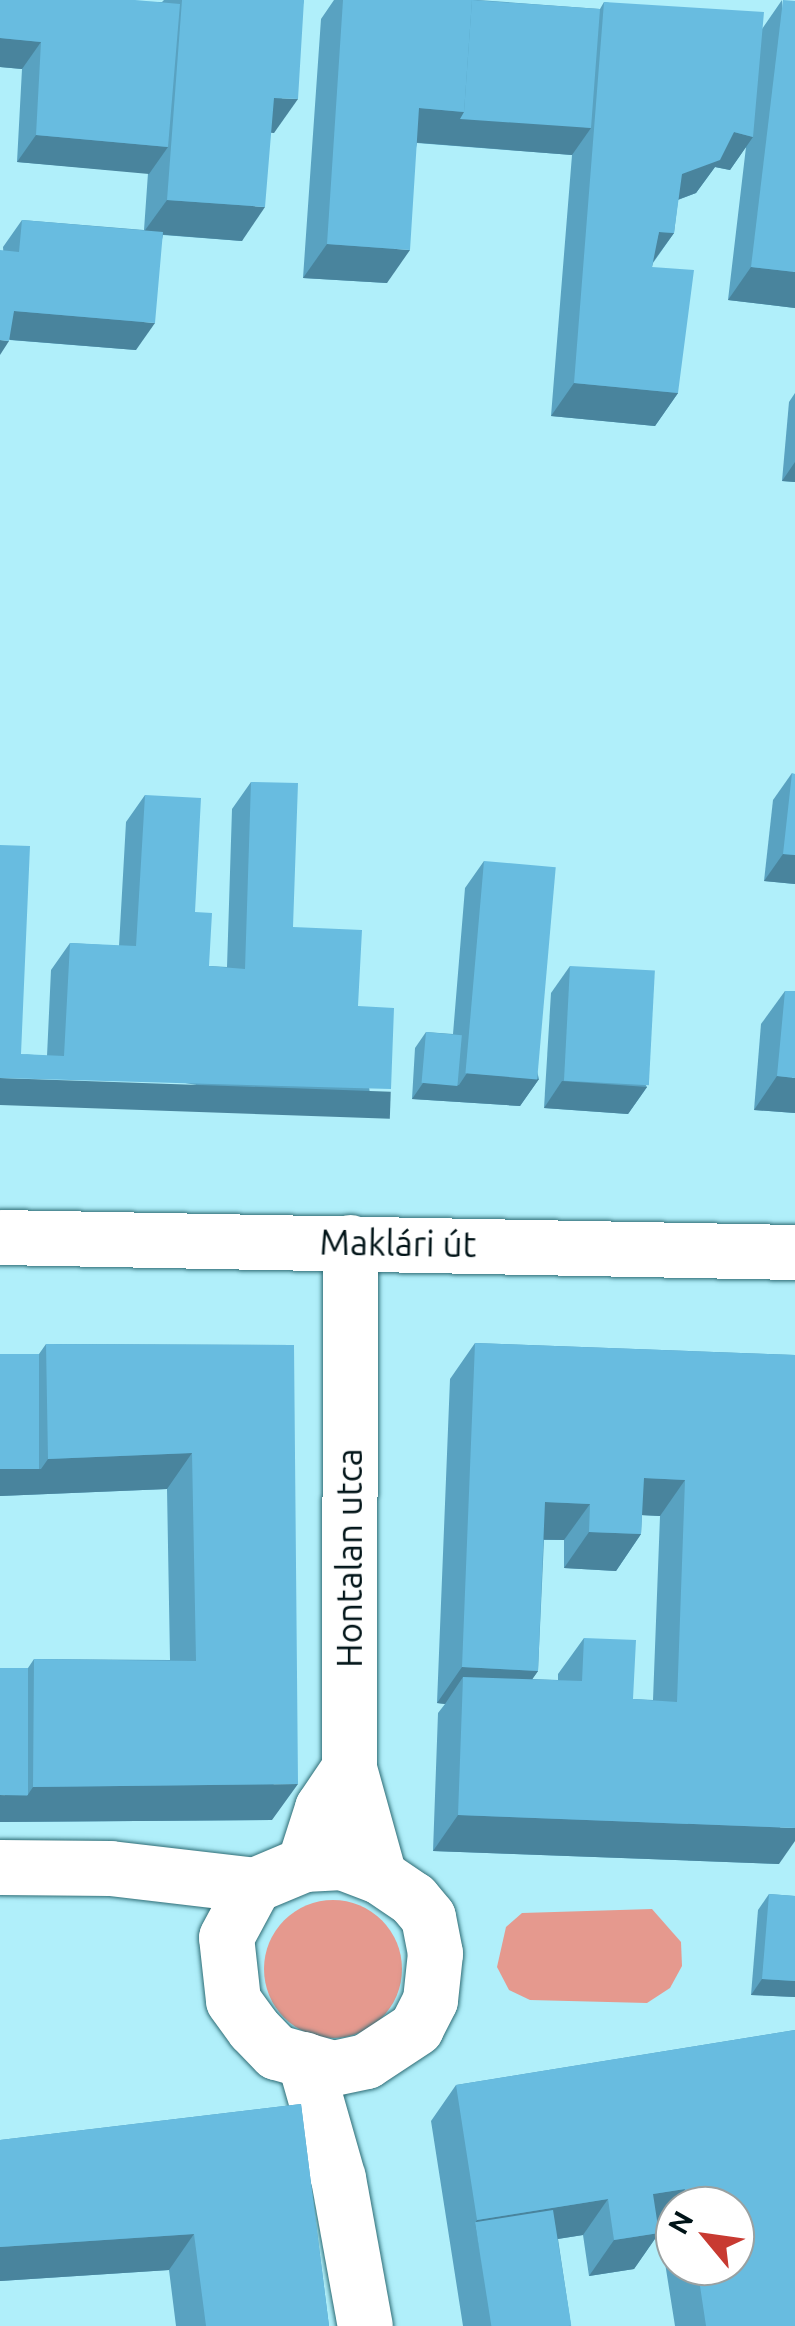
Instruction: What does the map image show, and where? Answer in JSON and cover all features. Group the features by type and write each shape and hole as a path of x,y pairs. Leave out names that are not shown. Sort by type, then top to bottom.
{"street":[{"name":"Maklári út","path":"0,1236 795,1252"},
{"name":"Hontalan utca","path":"350,1242 349,1768 380,1876"},
{"path":"304,1864 322,1808 349,1768"},
{"path":"0,1867 110,1868 254,1885 304,1864 342,1862 380,1876 428,1917 435,1953 430,2000 416,2028 366,2061 334,2068 276,2052 233,2000 226,1937 194,1894 110,1868"},
{"path":"226,1937 254,1885"},
{"path":"304,2060 338,2178 365,2326"},
{"path":"338,2178 350,2092 366,2061"}],"shaded area":[{"path":"333,1900 359,1905 382,1920 397,1943 402,1969 397,1995 382,2018 359,2033 333,2038 307,2033 284,2018 269,1995 264,1969 269,1943 284,1920 307,1905"},
{"path":"652,1909 681,1942 682,1966 670,1988 647,2003 530,2000 509,1990 497,1967 506,1927 522,1913"}],"building":[{"path":"0,0 180,4 168,147 36,135 41,42 0,38"},
{"path":"182,0 304,0 298,99 274,98 265,207 167,200"},
{"path":"343,0 472,0 464,112 419,108 410,250 327,244"},
{"path":"472,0 600,9 591,128 460,119 464,112"},
{"path":"783,0 795,1 795,272 751,267"},
{"path":"604,2 764,12 753,137 734,132 720,160 682,174 674,233 659,232 652,267 694,270 678,393 574,383"},
{"path":"22,220 163,232 155,323 14,311 9,341 0,340 0,250 19,252"},
{"path":"792,773 795,774 795,855 783,854"},
{"path":"251,782 298,783 293,927 362,930 358,1006 394,1008 391,1089 0,1078 0,845 30,846 21,1054 64,1056 70,943 136,946 145,795 201,798 195,912 212,913 209,966 245,969"},
{"path":"484,861 556,867 537,1079 465,1073"},
{"path":"570,966 655,970 649,1085 564,1081"},
{"path":"785,991 795,991 795,1078 777,1076"},
{"path":"426,1032 462,1035 457,1086 422,1083"},
{"path":"475,1343 795,1355 795,1828 458,1815 463,1677 582,1681 584,1638 636,1640 633,1699 677,1702 685,1480 644,1478 641,1534 589,1532 590,1504 545,1502 538,1671 462,1667"},
{"path":"46,1344 294,1345 298,1784 33,1787 34,1659 196,1661 192,1453 48,1459"},
{"path":"0,1354 39,1354 39,1469 0,1469"},
{"path":"0,1668 28,1668 28,1795 0,1795"},
{"path":"769,1894 795,1896 795,1981 762,1979"},
{"path":"795,2030 795,2326 706,2326 700,2286 755,2286 755,2186 655,2186 655,2234 614,2240 608,2199 477,2220 456,2085"},
{"path":"301,2104 329,2326 206,2326 194,2234 0,2247 0,2140"},
{"path":"553,2210 571,2326 491,2326 475,2222"}]}
